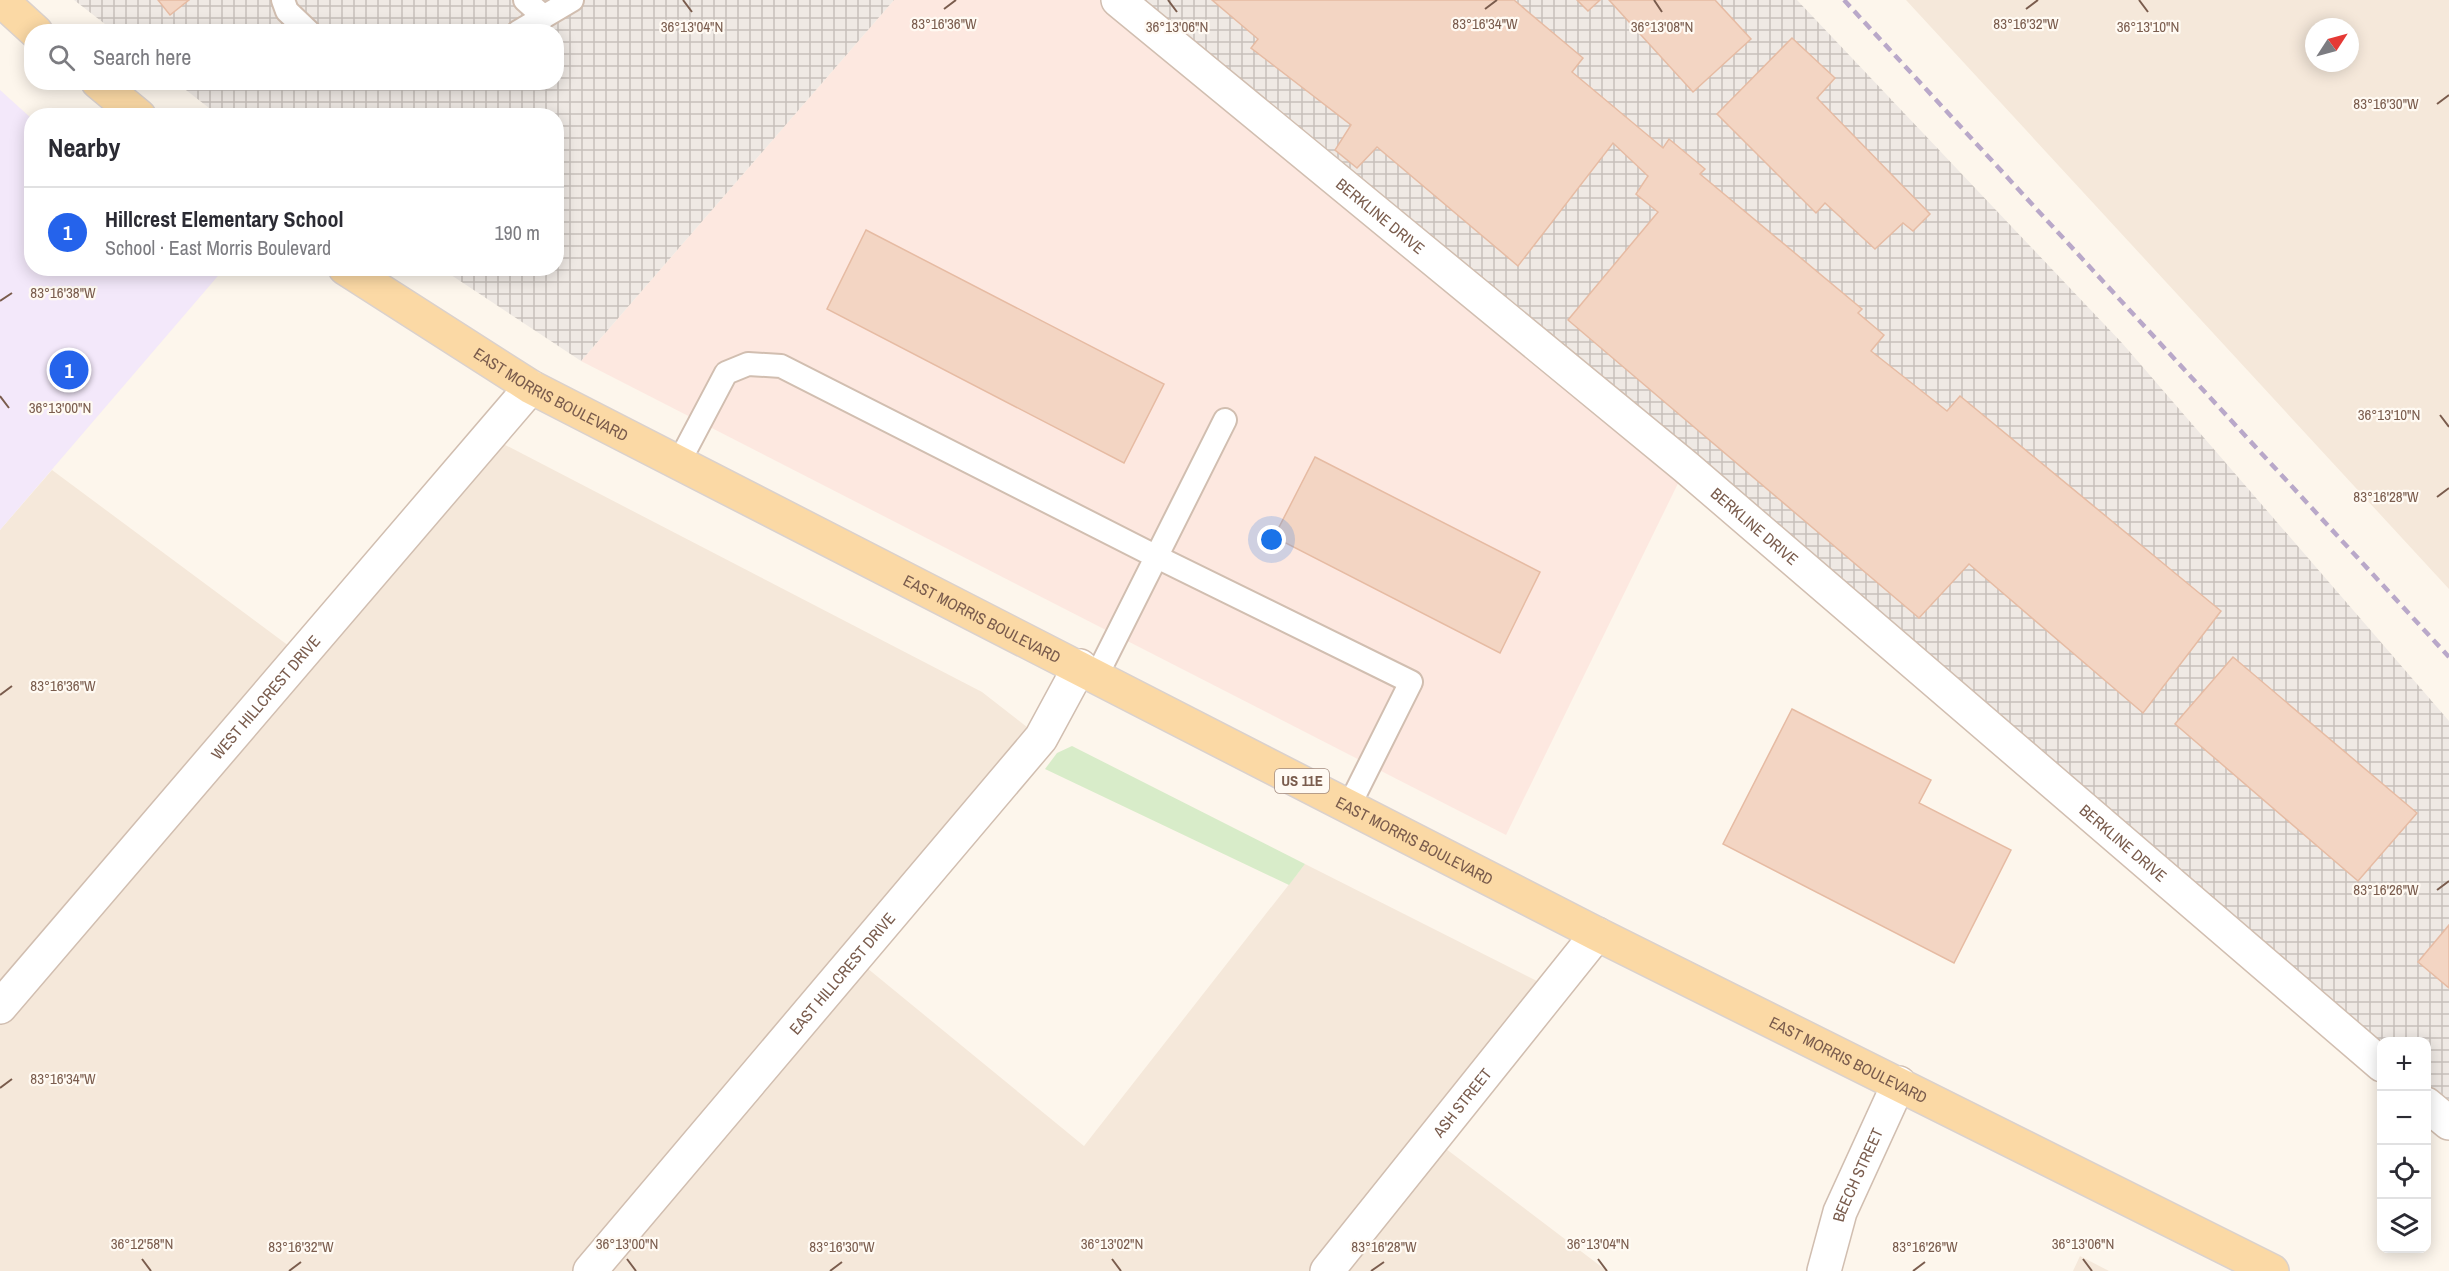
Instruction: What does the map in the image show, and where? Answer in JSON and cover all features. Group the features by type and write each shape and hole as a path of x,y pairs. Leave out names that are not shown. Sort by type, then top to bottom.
{"main road":[{"path":"1,0 27,24"},
{"path":"108,90 129,108"},
{"name":"EAST MORRIS BOULEVARD","path":"358,276 531,387 1598,934 2272,1271"}],"street":[{"name":"BERKLINE DRIVE","path":"1118,0 1686,466 2377,1061"},
{"name":"WEST HILLCREST DRIVE","path":"0,1007 531,387"},
{"name":"EAST HILLCREST DRIVE","path":"590,1271 1041,738 1088,671"},
{"name":"ASH STREET","path":"1327,1271 1598,934"},
{"name":"BEECH STREET","path":"1824,1271 1840,1212 1899,1083"},
{"path":"2431,1108 2449,1124"}],"lane":[{"path":"283,0 287,11 301,24"},
{"path":"525,0 544,17"},
{"path":"532,24 572,0"},
{"path":"679,462 726,373 748,364 781,366 1155,556 1411,682 1349,806"},
{"path":"1088,671 1155,556 1226,420"}],"shaded area":[{"path":"74,0 894,0 581,361 453,276 564,276 564,108 209,108 186,90 564,90 564,24 105,24"},
{"path":"894,0 1118,0 1686,467 1506,835 581,361"},
{"path":"1118,0 1797,0 2122,343 2449,721 2449,1123 2431,1107 2431,1037 2377,1037 2377,1062"},
{"path":"1906,0 2449,0 2449,589"},
{"path":"0,90 24,112 24,276 218,276 0,530"},
{"path":"488,436 982,692 1041,738 867,968 1084,1146 1305,864 1553,989 1433,1139 1607,1271 0,1271 0,530 52,470 301,655"},
{"path":"2080,1256 2109,1271 2073,1271"}],"green space":[{"path":"1072,746 1305,864 1289,885 1045,769 1057,753"}],"building":[{"path":"158,0 189,0 170,15"},
{"path":"1212,0 1514,0 1583,58 1572,72 1663,148 1669,139 1705,169 1700,174 1862,309 1858,313 1884,335 1871,351 1947,411 1960,396 2221,611 2143,713 1969,564 1919,618 1568,320 1658,212 1636,194 1648,176 1613,143 1518,266 1377,147 1357,168 1335,150 1351,125 1251,48 1258,39"},
{"path":"1577,0 1600,0 1588,11"},
{"path":"1609,0 1715,0 1751,39 1693,92"},
{"path":"1792,38 1835,78 1817,98 1930,214 1913,231 1903,223 1875,249 1825,203 1816,213 1717,114"},
{"path":"866,230 1164,384 1124,463 827,309"},
{"path":"1315,457 1540,572 1500,653 1274,537"},
{"path":"2233,657 2417,813 2358,881 2175,724"},
{"path":"1792,709 1931,780 1919,803 2011,850 1954,963 1723,844"},
{"path":"2449,925 2449,988 2418,962"}],"railway":[{"path":"1844,0 2449,657"}],"place":[{"name":"Hillcrest Elementary School","path":"69,370"}]}
